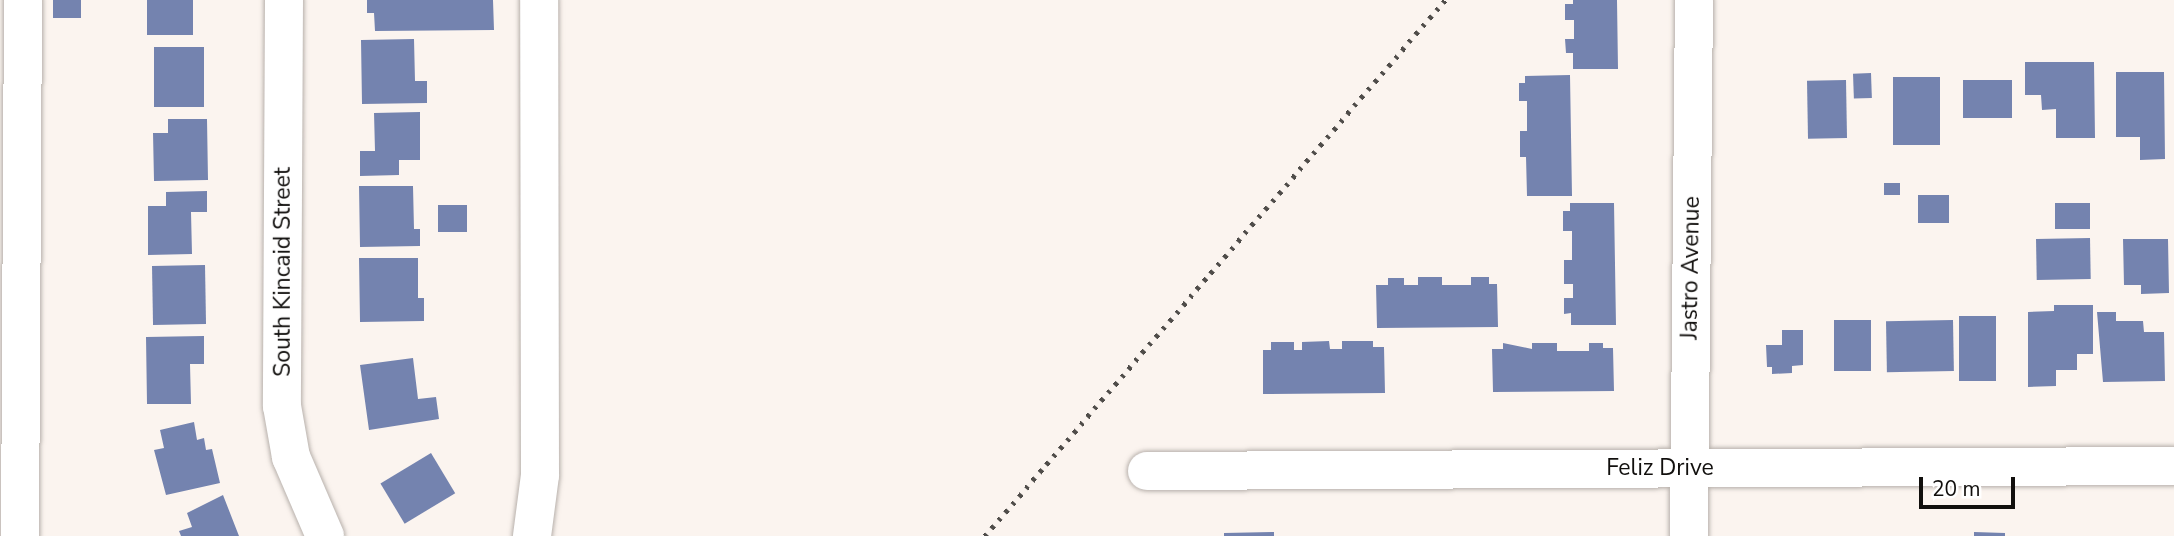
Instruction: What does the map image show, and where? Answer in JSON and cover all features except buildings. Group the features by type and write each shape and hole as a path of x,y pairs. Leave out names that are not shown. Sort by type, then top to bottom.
{"street":[{"path":"20,536 23,0"},
{"name":"South Kincaid Street","path":"284,0 282,407 291,457 325,536"},
{"path":"534,534 540,475 539,0"},
{"name":"Jastro Avenue","path":"1689,536 1693,0"},
{"name":"Feliz Drive","path":"1147,471 2174,466"}],"railway":[{"path":"985,536 1445,0"}]}
